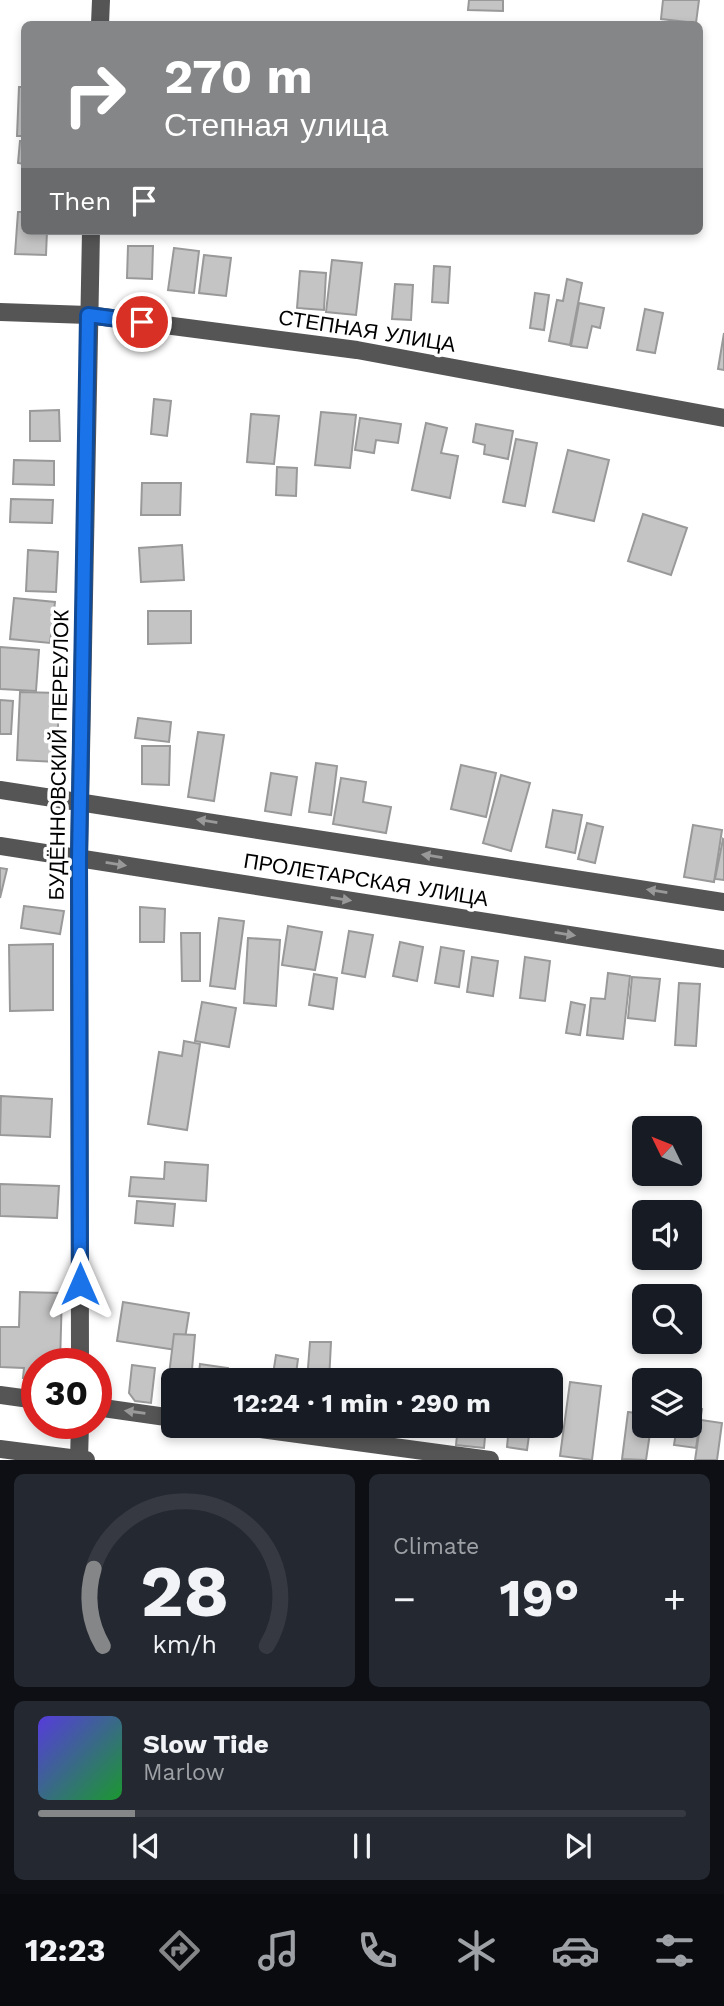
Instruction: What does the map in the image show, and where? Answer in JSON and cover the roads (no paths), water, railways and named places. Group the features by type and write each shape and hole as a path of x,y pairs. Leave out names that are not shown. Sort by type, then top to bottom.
{"street":[{"path":"100,21 101,0"},
{"name":"БУДЁННОВСКИЙ ПЕРЕУЛОК","path":"80,1348 79,859 91,235"},
{"name":"СТЕПНАЯ УЛИЦА","path":"0,312 88,315 357,350 724,418"},
{"name":"ПРОЛЕТАРСКАЯ УЛИЦА","path":"0,790 724,902"},
{"name":"ПРОЛЕТАРСКАЯ УЛИЦА","path":"0,846 724,959"},
{"path":"0,1395 21,1398"},
{"path":"112,1409 161,1416"},
{"path":"327,1438 490,1460"},
{"path":"0,1449 81,1460 80,1439"}]}
